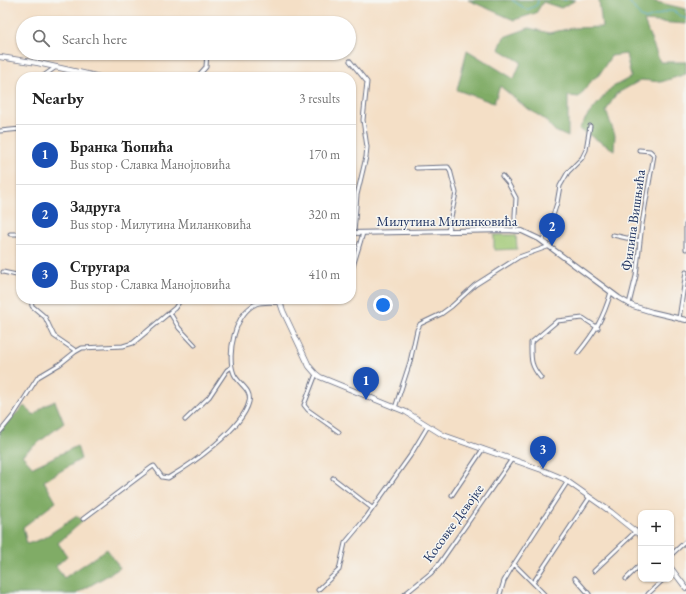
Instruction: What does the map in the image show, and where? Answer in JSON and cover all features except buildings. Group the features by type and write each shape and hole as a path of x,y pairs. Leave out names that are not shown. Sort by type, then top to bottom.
{"main road":[{"path":"0,57 16,60"},
{"path":"17,60 78,72"},
{"path":"282,304 305,358 311,369 316,374 330,382 414,417 443,435 512,459 568,481 636,531"},
{"path":"674,573 686,588"}],"street":[{"path":"202,72 207,66 207,60"},
{"path":"350,61 367,82 363,120 366,157 356,204"},
{"path":"49,72 56,67"},
{"path":"542,241 558,203 560,186 568,172 582,158 586,150 590,126"},
{"path":"0,131 16,129"},
{"name":"Филипа Вишњића","path":"629,304 636,276 654,155 650,151 639,150"},
{"path":"416,168 448,167 450,170 456,193 448,231"},
{"path":"502,176 508,183 516,198 515,230"},
{"path":"686,225 686,249"},
{"name":"Милутина Миланковића","path":"356,233 515,230 529,234 550,246 629,304 645,310 686,320"},
{"path":"356,256 363,232"},
{"path":"10,234 16,234"},
{"path":"614,235 640,241"},
{"path":"395,408 410,362 417,330 420,324 441,314 475,285 519,257 550,246"},
{"path":"3,272 16,275"},
{"path":"679,319 686,272"},
{"path":"578,353 598,328 606,310 611,292"},
{"path":"31,304 44,317 54,336 76,351"},
{"path":"0,432 18,409 37,378 60,364 76,351 87,347 123,346 136,342 170,313 177,304"},
{"path":"83,519 152,467 154,466 162,477 168,478 217,444 229,433 250,400 248,391 236,378 232,367 230,357 232,344 246,312 252,306 257,304"},
{"path":"170,313 179,328 195,345"},
{"path":"541,378 535,371 531,362 531,343 558,321 583,318 598,328"},
{"path":"184,420 209,397 227,370 232,367"},
{"path":"316,374 304,405 308,410 339,432"},
{"path":"318,590 339,570 345,543 410,456 428,426"},
{"path":"452,496 483,449"},
{"name":"Косовке Девојке","path":"405,594 431,573 439,564 512,459"},
{"path":"333,478 372,508"},
{"path":"500,594 504,581 514,564 568,481"},
{"path":"533,583 590,497"},
{"path":"594,571 636,531"},
{"path":"674,552 686,541"},
{"path":"514,564 544,594"},
{"path":"626,579 638,567"},
{"path":"575,578 589,594"},
{"path":"648,594 661,582"}],"green space":[{"path":"468,0 576,0 561,8 543,2 536,13 514,20"},
{"path":"599,0 648,0 686,9 686,24 644,21 660,62 686,62 686,74 661,82 641,80 616,94 606,111 615,135 614,150 579,129 588,115 611,88 631,77 626,54 611,56 599,75 593,79 579,97 568,96 568,137 555,131 544,119 524,106 500,86 494,103 457,90 467,50 514,79 521,62 499,49 504,37 529,28 549,33 572,28 602,27"},
{"path":"494,235 516,235 517,249 494,250"},
{"path":"55,401 64,423 22,455 33,467 77,446 81,459 44,481 56,502 23,527 27,544 42,539 77,516 83,521 58,543 67,556 56,566 64,578 107,549 120,568 76,594 0,594 0,429 24,406 34,415 44,406"}],"waterway":[{"path":"512,0 527,10 537,5 538,0"},
{"path":"628,0 641,17 646,19 668,11 673,11 686,19"}],"place":[{"name":"Задруга","path":"552,246"},
{"name":"Бранка Ћопића","path":"366,400"},
{"name":"Стругара","path":"543,469"}]}
